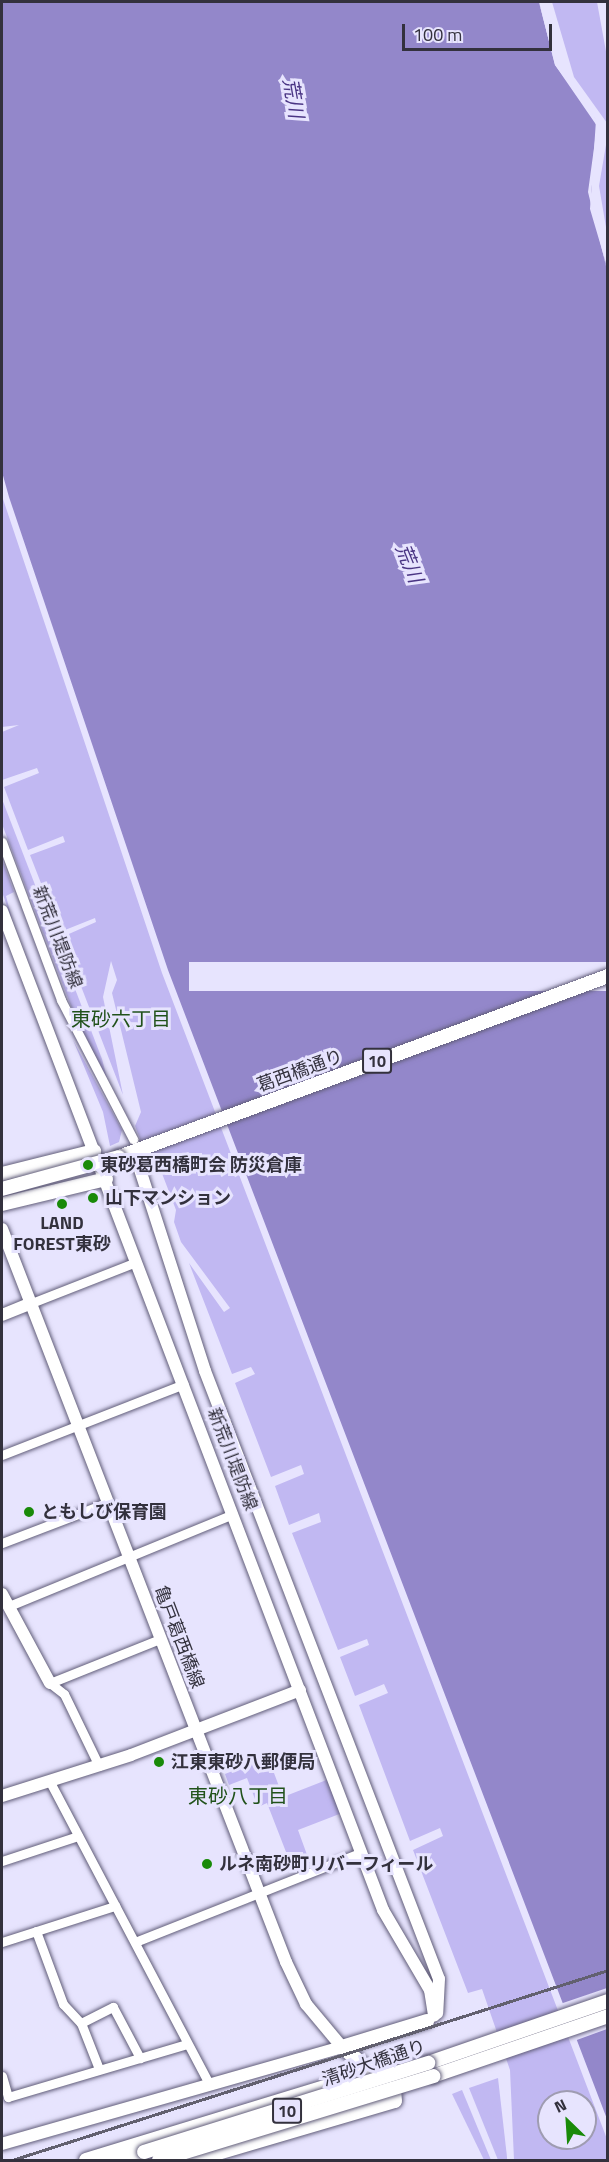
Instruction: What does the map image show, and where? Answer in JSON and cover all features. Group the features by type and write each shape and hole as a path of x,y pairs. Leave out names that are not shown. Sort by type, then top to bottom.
{"main road":[{"name":"新荒川堤防線","path":"2,911 4,926 106,1179 383,1910 430,1990 431,2019"},
{"name":"葛西橋通り","path":"2,1189 119,1157 137,1145 608,976"},
{"name":"新荒川堤防線","path":"137,1145 205,1371 439,1979 442,2004 431,2019"},
{"path":"2,1174 94,1150"},
{"path":"2,1204 106,1179"},
{"name":"亀戸葛西橋線","path":"2,1229 29,1304 295,1983 342,2047"},
{"path":"2,1315 29,1304"},
{"path":"4,1598 50,1683"},
{"path":"2,1796 99,1766 300,1690"},
{"name":"清砂大橋通り","path":"114,2160 300,2107 608,2001"},
{"name":"清砂大橋通り","path":"159,2160 304,2120 608,2016"},
{"path":"2,2144 208,2082 342,2047 431,2019"},
{"path":"194,2160 395,2101 394,2090 342,2047"},
{"path":"86,2160 374,2072"}],"street":[{"name":"新荒川堤防線","path":"2,842 62,1000 137,1145"},
{"path":"29,1304 136,1262"},
{"path":"2,1455 184,1384"},
{"path":"2,1543 107,1503"},
{"path":"4,1598 128,1557 233,1514"},
{"path":"50,1683 160,1639"},
{"path":"50,1683 64,1694 99,1766"},
{"path":"50,1782 208,2082"},
{"path":"2,1861 78,1836"},
{"path":"135,1942 362,1852"},
{"path":"2,1942 115,1906"},
{"path":"36,1931 63,2004 81,2023 99,2069"},
{"path":"81,2023 113,2007 140,2058"},
{"path":"2,2076 8,2097 187,2044"}],"shaded area":[{"path":"552,2 597,2 607,57 607,123 574,77"},
{"path":"607,139 608,233 599,186"},
{"path":"2,496 162,973 588,2090 537,2090 537,2150 597,2150 597,2113 607,2139 607,2160 514,2160 510,2070 482,1989 468,1993 413,1850 443,1836 440,1828 410,1841 359,1705 388,1693 384,1684 355,1696 340,1657 369,1645 367,1639 338,1650 292,1533 321,1522 319,1513 289,1525 275,1486 304,1474 301,1465 271,1477 235,1383 255,1374 251,1367 232,1374 189,1263 224,1312 230,1308 181,1242 174,1222 176,1210 158,1163 149,1162 135,1126 141,1112 112,993 117,980 111,961 103,997 123,1095 62,937 96,922 95,918 60,932 30,855 65,842 63,836 28,850 4,787 39,773 37,768 2,780 2,732 19,725 2,727"},
{"path":"2,799 102,1059 107,1078 80,1030 2,824"},
{"path":"2,859 14,892 6,896 13,923 2,892"},
{"path":"73,1040 122,1130 119,1142 110,1146 103,1112"},
{"path":"268,1757 283,1797 329,1779 342,1813 298,1830 310,1863 293,1870 267,1803 258,1807 247,1778 229,1785 225,1774"},
{"path":"498,2078 507,2160 498,2160 469,2088"},
{"path":"462,2090 491,2160 484,2160 452,2094"}],"water":[{"name":"荒川","path":"2,2 539,2 555,65 596,120 590,209 608,270 607,2119 168,970 2,472"}],"pier":[{"path":"539,2 558,64 600,125 591,192 607,270 588,192 597,126 555,65"},
{"path":"189,962 607,962 607,991 189,991"},
{"path":"607,1988 607,2029 574,2041 560,2004"}],"railway":[{"path":"12,2160 608,1970"}],"place":[{"name":"東砂葛西橋町会 防災倉庫","path":"88,1165"},
{"name":"山下マンション","path":"93,1198"},
{"name":"LAND FOREST東砂","path":"62,1204"},
{"name":"ともしび保育園","path":"29,1512"},
{"name":"江東東砂八郵便局","path":"159,1762"},
{"name":"ルネ南砂町リバーフィール","path":"207,1864"}],"district":[{"name":"東砂六丁目","path":"121,1018"},
{"name":"東砂八丁目","path":"238,1795"}]}
